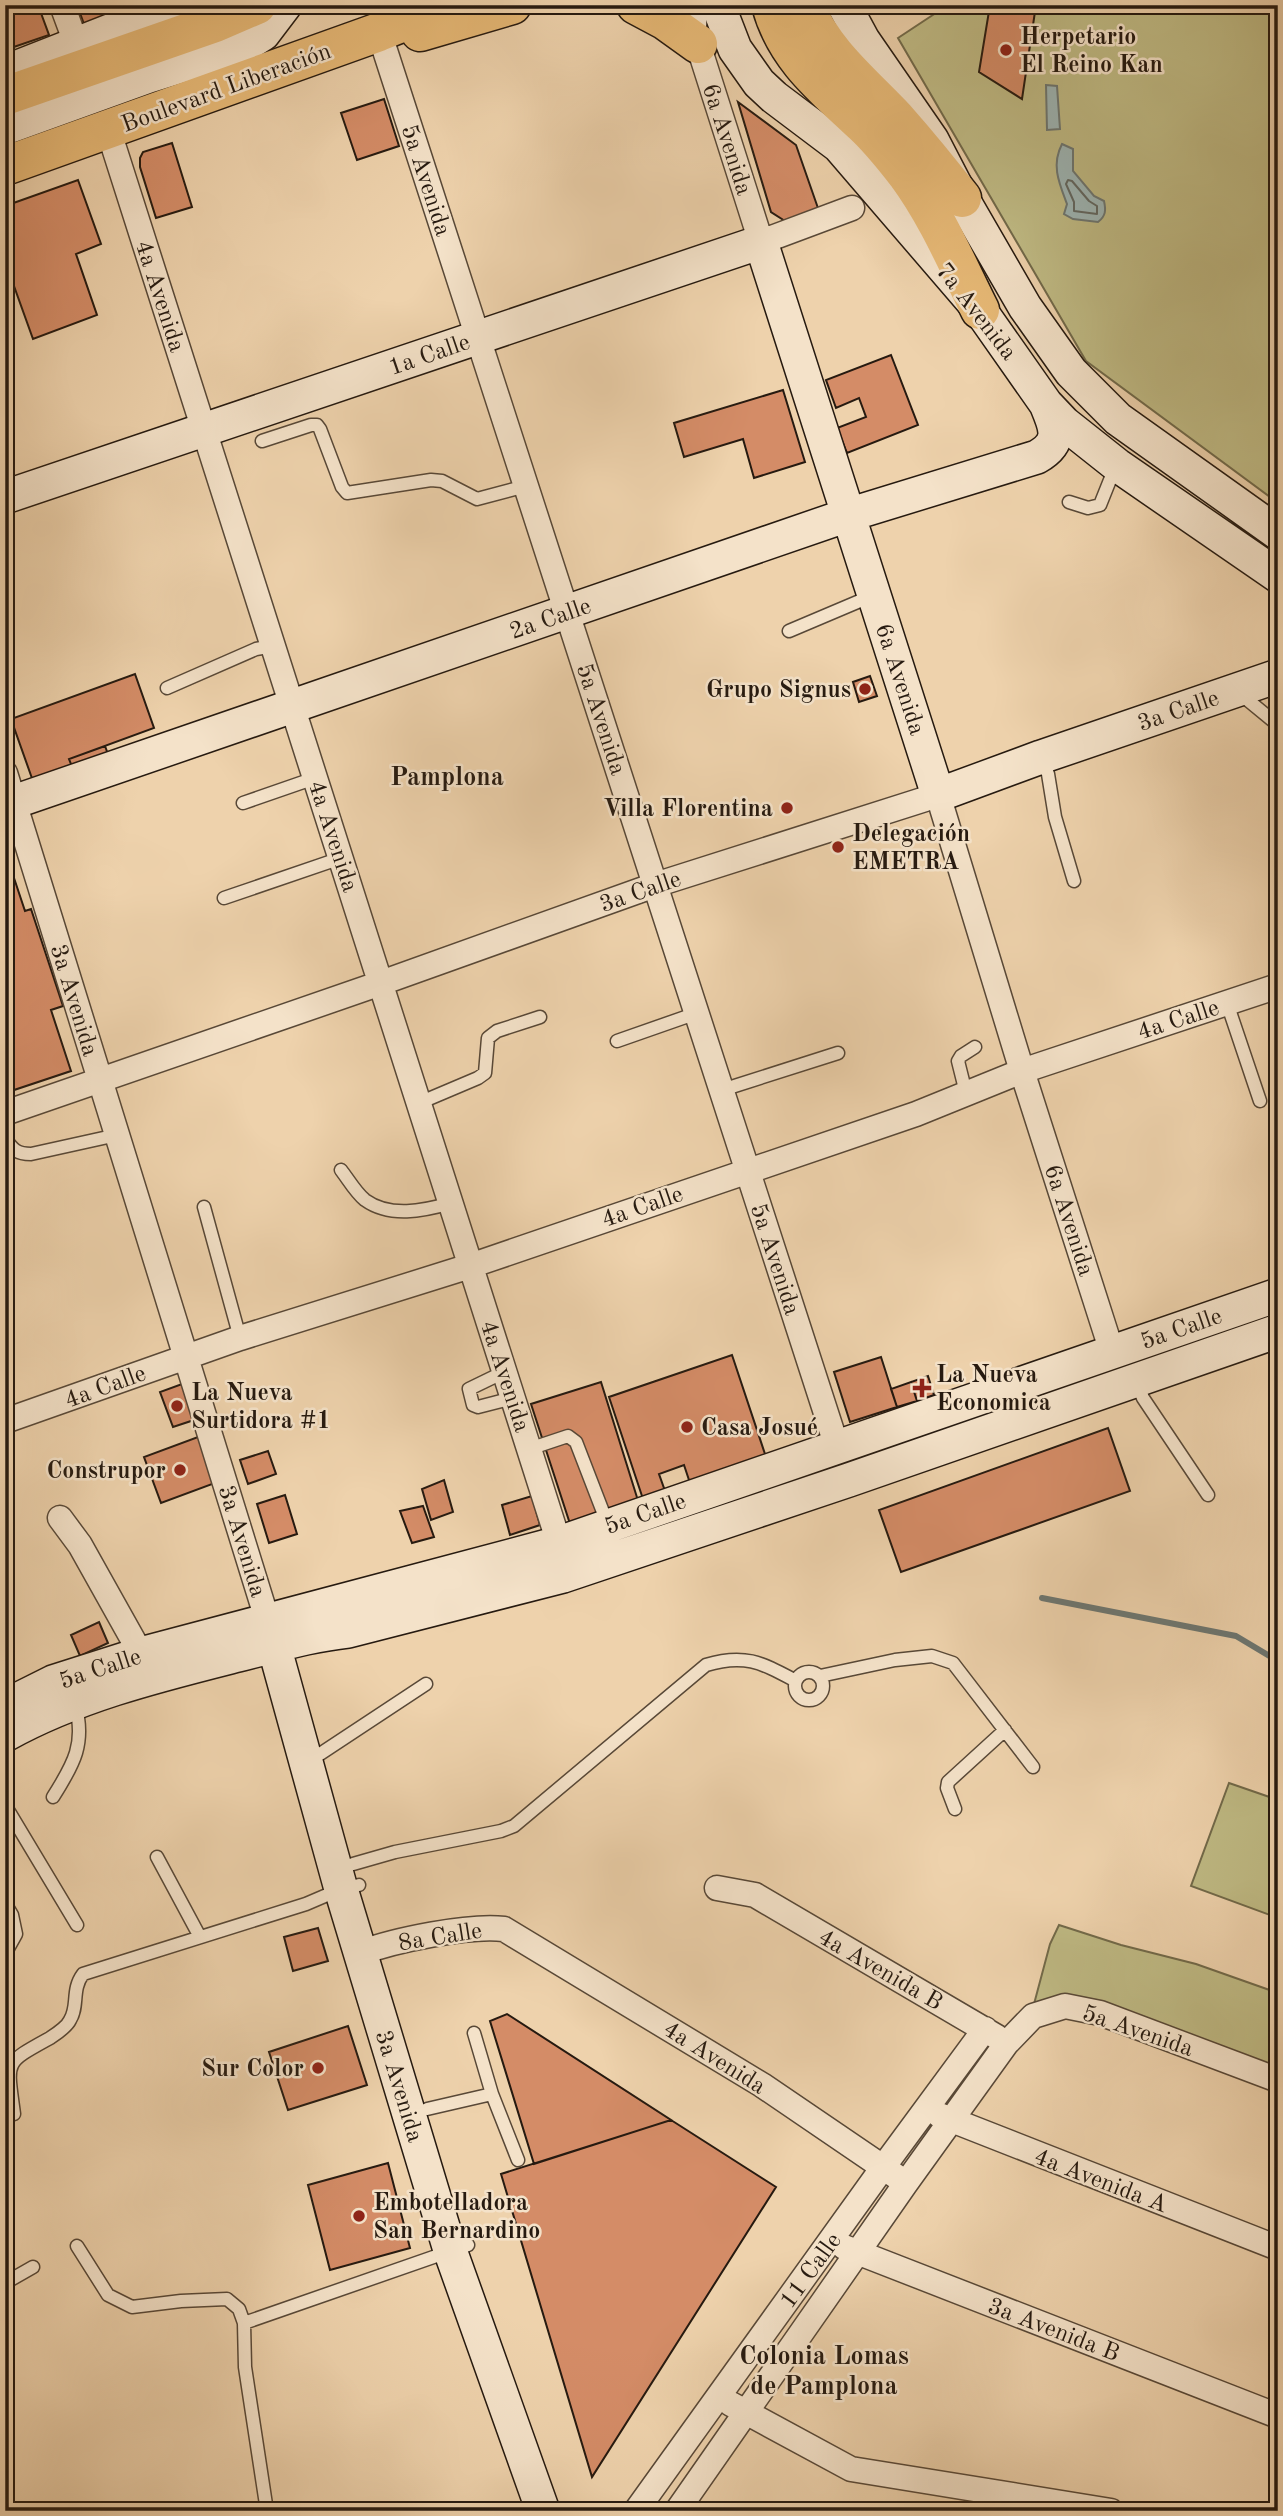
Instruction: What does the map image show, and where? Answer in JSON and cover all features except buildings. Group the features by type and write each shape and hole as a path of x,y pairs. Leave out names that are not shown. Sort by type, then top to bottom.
{"highway":[{"path":"215,23 257,5"},
{"path":"5,96 215,23 278,5"},
{"name":"Boulevard Liberación","path":"5,166 379,32 446,5"},
{"path":"379,32 419,32 512,5"},
{"path":"636,5 666,21 698,44"},
{"path":"771,5 775,20 789,47 808,74 862,123 925,201 980,310"},
{"path":"804,5 819,37 920,146 962,198"}],"main road":[{"path":"5,72 176,5"},
{"path":"5,128 149,76 242,47 263,34 285,5"},
{"name":"7a Avenida","path":"718,5 735,49 759,83 839,146 980,310 1046,404 1064,423 1116,465 1278,576"},
{"name":"7a Avenida","path":"844,5 863,40 932,140 1025,307 1071,372 1118,419 1278,533"},
{"name":"1a Calle","path":"5,497 761,243"},
{"name":"6a Avenida","path":"761,243 938,795"},
{"name":"2a Calle","path":"8,793 292,706 848,515 1037,457 1046,452 1054,441 1056,428 1046,404"},
{"name":"3a Calle","path":"938,795 1278,676"},
{"name":"5a Calle","path":"5,1706 53,1682 85,1690 176,1671 271,1633 559,1543 1278,1295"},
{"name":"5a Calle","path":"5,1735 85,1690 141,1654 271,1633 333,1633 563,1576 1278,1331"},
{"name":"3a Avenida","path":"271,1633 351,1880"},
{"name":"3a Avenida","path":"333,1633 307,1660 300,1672 300,1693 320,1754 369,1950 459,2247 513,2393 541,2507"},
{"name":"3a Avenida","path":"369,1950 427,2109 459,2247"}],"street":[{"path":"62,5 76,43"},
{"name":"6a Avenida","path":"695,5 694,29 698,44 761,243"},
{"name":"5a Avenida","path":"379,32 837,1447"},
{"name":"4a Avenida","path":"108,129 559,1543"},
{"name":"1a Calle","path":"761,243 852,208"},
{"name":"3a Avenida","path":"8,793 271,1633"},
{"name":"6a Avenida","path":"938,795 1022,1071 1112,1352"},
{"name":"3a Calle","path":"5,1113 655,885 938,795"},
{"name":"4a Calle","path":"5,1421 186,1356 470,1266 916,1114 1022,1071 1278,986"},
{"path":"60,1518 80,1545 141,1654"},
{"name":"4a Avenida B","path":"717,1888 755,1895 985,2029 1006,2044"},
{"name":"8a Calle","path":"369,1950 485,1927 504,1929 520,1937"},
{"name":"4a Avenida","path":"520,1937 762,2085 906,2183"},
{"name":"5a Avenida","path":"1006,2044 1033,2017 1065,2006 1100,2013 1278,2080"},
{"name":"11 Calle","path":"636,2511 985,2029"},
{"name":"11 Calle","path":"677,2511 1006,2044"},
{"name":"4a Avenida A","path":"926,2108 952,2122 1278,2248"},
{"name":"3a Avenida B","path":"831,2241 1278,2416"},
{"path":"719,2396 852,2469 1111,2511"}],"lane":[{"path":"262,441 317,425 342,487 347,493 431,480 442,481 477,499 526,486"},
{"path":"1069,502 1088,508 1100,505 1116,465"},
{"path":"789,631 874,595"},
{"path":"167,688 256,649 273,646"},
{"path":"1236,690 1278,725"},
{"path":"1041,757 1048,774 1055,817 1074,881"},
{"path":"243,803 315,778"},
{"path":"224,898 341,858"},
{"path":"1227,1003 1260,1101"},
{"path":"617,1041 697,1013"},
{"path":"419,1103 478,1078 485,1073 488,1038 497,1031 540,1017"},
{"path":"966,1093 958,1061 975,1047"},
{"path":"722,1090 838,1053"},
{"path":"5,1138 13,1150 20,1154 31,1154 117,1135"},
{"path":"341,1170 365,1200 392,1212 451,1203"},
{"path":"204,1206 240,1338"},
{"path":"504,1372 469,1389 473,1405 478,1407 513,1398"},
{"path":"1135,1381 1143,1398 1208,1494"},
{"path":"529,1449 568,1436 572,1438 576,1442 608,1525"},
{"path":"820,1676 895,1660 932,1656 953,1663 1033,1767"},
{"path":"14,2113 10,2067 16,2057 55,2035 71,2020 76,1984 83,1974 306,1904 395,1852 501,1831 514,1826 706,1665 725,1659 760,1662 796,1681"},
{"path":"807,1672 814,1672 820,1676 823,1690 812,1699 805,1699 799,1695 796,1681 807,1672"},
{"path":"320,1754 426,1684"},
{"path":"53,1797 73,1764 79,1745 85,1690"},
{"path":"955,1809 947,1788 948,1782 1005,1730"},
{"path":"5,1805 77,1925"},
{"path":"157,1857 200,1937"},
{"path":"5,1903 12,1915 16,1934 6,1952"},
{"path":"474,2033 492,2094 518,2160"},
{"path":"427,2109 492,2094"},
{"path":"77,2246 108,2295 132,2306 227,2299 239,2309 244,2323 245,2367 267,2511"},
{"path":"244,2323 459,2247"},
{"path":"5,2283 33,2266"}],"shaded area":[{"path":"948,5 1278,5 1278,503 1086,361 898,38"},
{"path":"1229,1783 1278,1800 1278,1918 1191,1886"},
{"path":"1059,1925 1121,1945 1196,1964 1278,1993 1278,2073 1034,2004 1050,1944"}],"water":[{"path":"1046,85 1057,86 1060,129 1047,130"},
{"path":"1062,144 1073,149 1073,171 1094,196 1104,201 1105,213 1098,222 1073,219 1064,214 1067,204 1057,167"}],"waterway":[{"path":"1042,1598 1236,1636 1278,1661"}],"place":[{"name":"Herpetario El Reino Kan","path":"1006,50"},
{"name":"Grupo Signus","path":"865,689"},
{"name":"Villa Florentina","path":"787,808"},
{"name":"Delegación EMETRA","path":"838,847"},
{"name":"La Nueva Economica","path":"922,1388"},
{"name":"La Nueva Surtidora #1","path":"177,1406"},
{"name":"Casa Josué","path":"687,1427"},
{"name":"Construpor","path":"180,1470"},
{"name":"Sur Color","path":"318,2068"},
{"name":"Embotelladora San Bernardino","path":"359,2216"}],"district":[{"name":"Pamplona","path":"447,776"},
{"name":"Colonia Lomas de Pamplona","path":"824,2370"}]}
